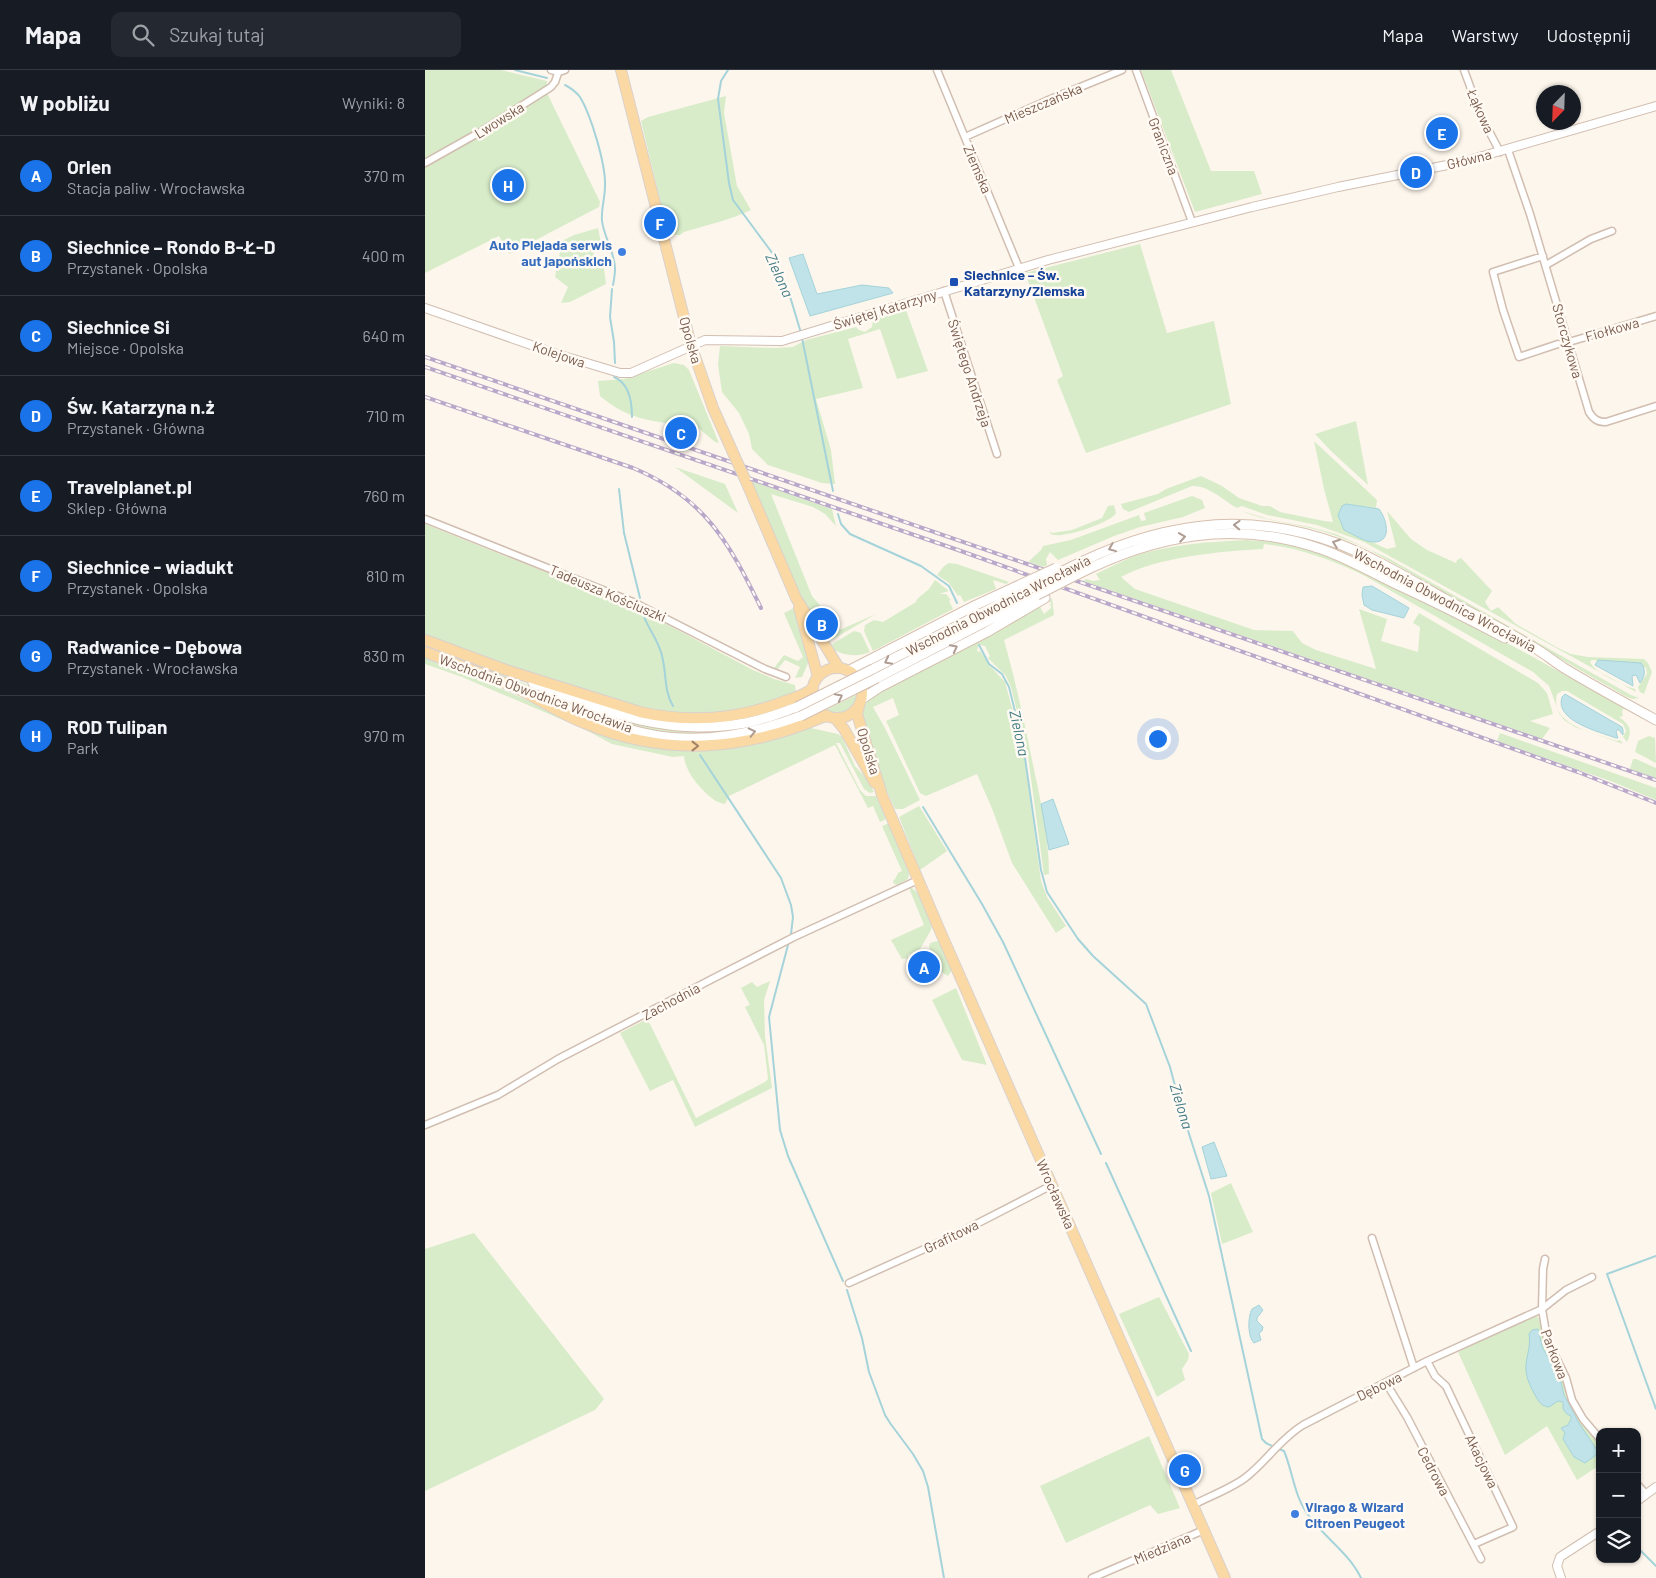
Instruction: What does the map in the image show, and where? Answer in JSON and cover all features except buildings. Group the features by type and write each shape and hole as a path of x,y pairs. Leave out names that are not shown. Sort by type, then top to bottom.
{"main road":[{"name":"Opolska","path":"621,70 691,346 713,408 796,598 818,677"},
{"name":"Wschodnia Obwodnica Wrocławia","path":"875,673 1060,570 1131,540 1180,528 1246,525 1298,532 1341,545 1385,565 1534,648 1563,667 1656,720"},
{"name":"Wschodnia Obwodnica Wrocławia","path":"425,652 523,692 617,726 667,736 701,737 745,734 775,725 875,673 1041,597 1064,581 1124,553 1180,537 1239,534 1283,539 1320,548 1350,560 1531,653 1563,667"},
{"path":"832,717 815,705 813,700 813,688 818,677 831,669 844,669 975,605 1060,570"},
{"path":"523,692 581,722 634,740 687,746 720,745 750,741 776,735 823,717 844,717 852,713 860,703 880,686 987,632 1041,597"},
{"name":"Opolska","path":"796,598 844,669"},
{"name":"Wschodnia Obwodnica Wrocławia","path":"425,640 618,715 651,723 678,727 714,727 747,723 799,711"},
{"path":"844,669 853,674 860,683 863,694 860,703"},
{"path":"506,670 641,712 689,718 719,717 756,711 799,696 813,688"},
{"name":"Opolska","path":"860,703 857,714 882,795"},
{"name":"Opolska","path":"832,717 844,729 889,810"},
{"name":"Wrocławska","path":"889,810 1051,1185 1225,1578"}],"street":[{"path":"551,70 561,71"},
{"name":"Ziemska","path":"937,70 1019,268"},
{"name":"Mieszczańska","path":"965,137 1122,70"},
{"name":"Graniczna","path":"1136,70 1192,222"},
{"name":"Łąkowa","path":"1464,70 1481,116 1504,151"},
{"name":"Lwowska","path":"425,163 480,132 551,87 561,71"},
{"name":"Główna","path":"1192,222 1504,151 1656,106"},
{"name":"Storczykowa","path":"1504,151 1543,256 1592,418 1599,422 1606,422 1656,406"},
{"name":"Świętej Katarzyny","path":"691,346 705,340 775,341 791,338 1019,268 1192,222"},
{"path":"1545,265 1591,239 1612,231"},
{"name":"Storczykowa","path":"1543,256 1493,272 1503,310 1519,357 1558,344"},
{"name":"Świętego Andrzeja","path":"944,291 997,454"},
{"name":"Kolejowa","path":"425,308 557,354 620,373 638,371 691,346"},
{"name":"Fiołkowa","path":"1569,342 1656,316"},
{"name":"Tadeusza Kościuszki","path":"425,519 633,602 765,669 786,677"},
{"name":"Zachodnia","path":"425,1125 498,1095 558,1059 754,957 918,880"},
{"name":"Grafitowa","path":"849,1283 953,1236 1051,1185"},
{"name":"Dębowa","path":"1193,1504 1244,1479 1291,1432 1414,1368 1371,1238"},
{"name":"Parkowa","path":"1545,1259 1541,1309 1547,1339 1566,1378 1573,1400 1583,1418 1596,1434"},
{"path":"1414,1368 1541,1309 1567,1290 1593,1277"},
{"name":"Akacjowa","path":"1427,1361 1435,1376 1446,1386 1513,1527 1474,1544"},
{"name":"Cedrowa","path":"1386,1383 1407,1417 1481,1559"},
{"path":"1641,1498 1656,1487"},
{"path":"1641,1489 1645,1494"},
{"name":"Miedziana","path":"1092,1578 1204,1530"},
{"path":"1561,1578 1557,1566 1560,1557 1596,1534"}],"green space":[{"path":"425,70 501,70 547,81 547,85 475,131 425,159"},
{"path":"1141,70 1171,70 1211,171 1254,171 1262,194 1195,212"},
{"path":"547,93 600,202 599,207 509,254 499,236 425,273 425,167 518,113"},
{"path":"726,96 724,113 737,186 751,210 727,220 675,235 661,204 641,121 648,117"},
{"path":"598,228 601,243 593,249 595,261 603,261 606,284 570,302 561,303 568,287 555,277 562,241 574,235"},
{"path":"1140,244 1167,333 1214,321 1231,404 1086,453 1057,380 1063,376 1025,273"},
{"path":"906,310 928,371 897,379 880,329 848,339 863,388 816,399 831,450 835,484 822,483 768,465 752,449 749,434 739,413 722,392 718,365 720,346 793,347 806,340 856,327 865,332 872,327 873,320"},
{"path":"674,363 684,365 689,370 719,443 715,442 696,426 676,415 668,423 640,418 624,412 600,396 598,381 624,379"},
{"path":"1356,421 1368,485 1315,434"},
{"path":"1314,441 1377,500 1376,508 1346,504 1372,542 1387,549 1396,547 1387,511 1411,539 1427,550 1456,563 1461,558 1492,591 1485,602 1491,611 1498,607 1516,624 1571,654 1588,657 1644,659 1652,672 1644,694 1640,692 1638,687 1647,674 1646,667 1644,668 1641,663 1592,660 1590,662 1600,672 1364,542 1317,525 1267,515 1242,506 1237,508 1210,490 1198,486 1192,486 1129,512 1123,509 1121,504 1158,494 1166,489 1201,476 1222,486 1239,498 1262,506 1270,506 1280,512 1333,522"},
{"path":"675,467 725,484 738,513"},
{"path":"751,481 832,509 836,526 825,514 813,507 771,494 812,596 825,611 835,632 876,614 830,641 823,626 813,610 807,607 792,579"},
{"path":"1192,496 1202,500 1205,508 1183,517 1140,527 1114,536 1058,560 1050,552 1046,559 1047,565 1043,567 1028,562 1043,546 1071,540 1139,515 1141,521 1146,520 1144,513"},
{"path":"1114,505 1116,513 1106,521 1062,535 1052,535 1049,531 1052,533 1072,530 1102,518 1108,506"},
{"path":"1242,511 1268,519 1336,534 1388,558 1639,698 1627,697 1370,550 1321,531 1269,520"},
{"path":"425,524 638,609 753,670 795,685 796,694 764,706 704,716 648,711 539,677 425,636"},
{"path":"1248,528 1286,533 1335,546 1374,564 1466,615 1430,598 1351,555 1323,544 1283,535 1167,537 1123,549 1071,574 1067,572 1111,552 1146,540 1183,532"},
{"path":"1247,540 1276,542 1314,550 1388,582 1424,603 1426,600 1628,710 1623,709 1623,716 1619,717 1625,722 1630,731 1627,742 1623,737 1626,731 1623,724 1567,691 1557,694 1556,705 1549,686 1533,672 1365,576 1303,551 1264,544 1263,549 1210,553 1152,564 1121,577 1135,589 1254,630 1293,631 1302,643 1316,650 1376,669 1359,609 1387,619 1381,641 1418,652 1420,627 1413,623 1419,613 1538,683 1547,693 1553,714 1530,721 1550,728 1542,739 1083,581 1086,579 1100,580 1096,574 1127,559 1160,549 1189,544"},
{"path":"949,563 1009,582 1006,584 993,580 996,589 964,602 949,583 937,575"},
{"path":"935,580 949,591 939,594 946,594 951,600 949,601 953,609 873,651 864,631 865,625 874,620 883,622 916,602"},
{"path":"1052,598 1054,615 1004,640 1041,802 1046,831 1049,874 1044,875 1028,756 1011,687 1006,676 988,658 990,656 985,646 979,645 977,650 978,652 980,651 990,666 1005,682 1023,748 1041,881 1047,897 1066,926 1056,933 1012,863 977,774 926,796 920,793 886,721 899,715 893,698 873,707 920,800 903,809 895,809 881,778 861,712 867,698 1039,605 1044,614 1051,608 1050,600"},
{"path":"794,608 809,661 802,677 795,678 800,667 785,660 777,670 774,668 784,655 798,661 803,657 784,613"},
{"path":"854,631 861,633 870,652 852,655 834,650 832,645 834,643"},
{"path":"425,644 553,695 637,724 680,730 713,730 798,710 799,713 756,726 711,733 680,733 645,729 595,714 425,647"},
{"path":"425,658 558,714 701,750 736,747 780,737 810,726 811,728 838,734 842,737 855,766 867,779 874,792 870,793 864,789 840,743 836,743 860,790 866,796 876,796 886,819 880,822 873,806 868,808 835,745 729,796 725,804 714,800 699,786 687,768 684,756 673,757 612,744 584,729 462,677 425,664"},
{"path":"1621,684 1635,689 1636,692"},
{"path":"858,694 854,704 847,711 837,713 826,710"},
{"path":"1556,705 1567,720 1585,731 1564,720"},
{"path":"1589,732 1617,741 1620,740 1623,744"},
{"path":"1500,733 1656,788 1656,800 1613,782 1497,741"},
{"path":"1649,736 1655,738 1656,763 1635,752 1638,741"},
{"path":"1633,759 1656,768 1656,778 1630,769"},
{"path":"919,806 947,851 920,870 899,817"},
{"path":"889,823 909,874 908,879 898,885 894,884 893,881 898,873 902,871 882,826"},
{"path":"909,888 912,888 919,894 932,926 920,949 908,955 908,958 902,959 891,940 924,925"},
{"path":"941,942 952,970 948,976 940,971 934,958 937,957 936,955 933,956 929,947 930,943"},
{"path":"770,981 764,1000 765,1036 772,1088 695,1127 673,1080 650,1091 620,1033 645,1020 650,1024 696,1118 768,1079 764,1045 745,1007 750,1005 741,988 752,982 757,987"},
{"path":"956,988 987,1065 962,1060 932,1000"},
{"path":"1231,1183 1253,1232 1222,1244 1211,1193"},
{"path":"474,1233 604,1399 595,1410 425,1491 425,1249"},
{"path":"1159,1297 1189,1354 1188,1360 1182,1369 1185,1380 1157,1397 1119,1314"},
{"path":"1536,1315 1549,1351 1562,1377 1567,1399 1581,1422 1596,1440 1596,1468 1577,1480 1547,1426 1505,1455 1458,1352"},
{"path":"1149,1436 1180,1508 1158,1514 1150,1505 1066,1543 1040,1486"}],"water":[{"path":"803,254 817,294 862,285 889,288 893,293 810,316 789,258"},
{"path":"1346,504 1379,509 1386,523 1384,538 1381,541 1371,542 1344,530 1338,515 1342,506"},
{"path":"1372,586 1409,608 1404,618 1372,610 1364,605 1363,587"},
{"path":"1598,660 1641,663 1644,670 1643,678 1640,683 1636,675 1632,676 1633,686 1595,665"},
{"path":"1565,694 1622,727 1623,735 1618,729 1616,732 1618,738 1616,738 1590,729 1571,719 1561,705 1562,697"},
{"path":"1053,799 1069,844 1049,850 1041,804"},
{"path":"1214,1142 1227,1176 1211,1179 1202,1147"},
{"path":"1259,1305 1263,1310 1257,1321 1263,1327 1259,1333 1261,1340 1254,1343 1249,1331 1250,1316 1252,1309"},
{"path":"1538,1329 1542,1346 1561,1382 1564,1395 1596,1448 1596,1455 1585,1463 1574,1457 1563,1439 1565,1433 1561,1428 1568,1425 1571,1416 1563,1409 1563,1402 1558,1401 1549,1407 1542,1405 1528,1381 1526,1361 1529,1334 1532,1330"}],"waterway":[{"path":"515,70 547,78"},
{"name":"Zielona","path":"728,70 721,81 718,99 733,200 773,254 786,283 801,333"},
{"path":"565,85 580,97 593,128 600,153 605,177 602,221 615,263 613,285"},
{"path":"612,289 610,317 615,363"},
{"name":"Zielona","path":"802,338 833,491"},
{"path":"614,377 623,384 629,394 632,417"},
{"path":"619,489 624,533 640,598"},
{"name":"Zielona","path":"838,514 841,524 850,534 921,566 949,586 957,603"},
{"path":"642,611 662,654 667,692 673,706"},
{"name":"Zielona","path":"979,645 989,664 1002,674 1009,687 1023,744 1041,870 1047,892 1078,939 1093,956 1146,1004 1170,1067 1182,1112 1209,1196 1262,1439 1274,1447"},
{"path":"700,755 781,878 791,905 793,917 791,934"},
{"path":"923,807 1003,942 1101,1154"},
{"path":"788,945 769,1017 780,1130 788,1156 843,1281"},
{"path":"1106,1163 1191,1351"},
{"path":"1656,1256 1607,1274 1656,1409"},
{"path":"847,1290 862,1338 869,1372 885,1415 923,1471 928,1487 944,1578"},
{"name":"Zielona","path":"1279,1449 1284,1451 1304,1509 1315,1524 1350,1561 1361,1578"},
{"path":"1641,1551 1656,1566"}],"railway":[{"path":"425,357 1656,780"},
{"path":"425,367 958,550 1578,772 1656,803"},
{"path":"425,397 633,468 679,493 712,524 725,542 761,608"}],"place":[{"name":"Travelplanet.pl","path":"1442,133"},
{"name":"Św. Katarzyna n.ż","path":"1416,172"},
{"name":"ROD Tulipan","path":"508,185"},
{"name":"Siechnice - wiadukt","path":"660,223"},
{"name":"Auto Plejada serwis aut japońskich","path":"622,252"},
{"name":"Siechnice – Św. Katarzyny/Ziemska","path":"954,282"},
{"name":"Siechnice Si","path":"681,433"},
{"name":"Siechnice – Rondo B-Ł-D","path":"822,624"},
{"name":"Orlen","path":"924,967"},
{"name":"Radwanice - Dębowa","path":"1185,1470"},
{"name":"Virago & Wizard Citroen Peugeot","path":"1295,1514"}]}
